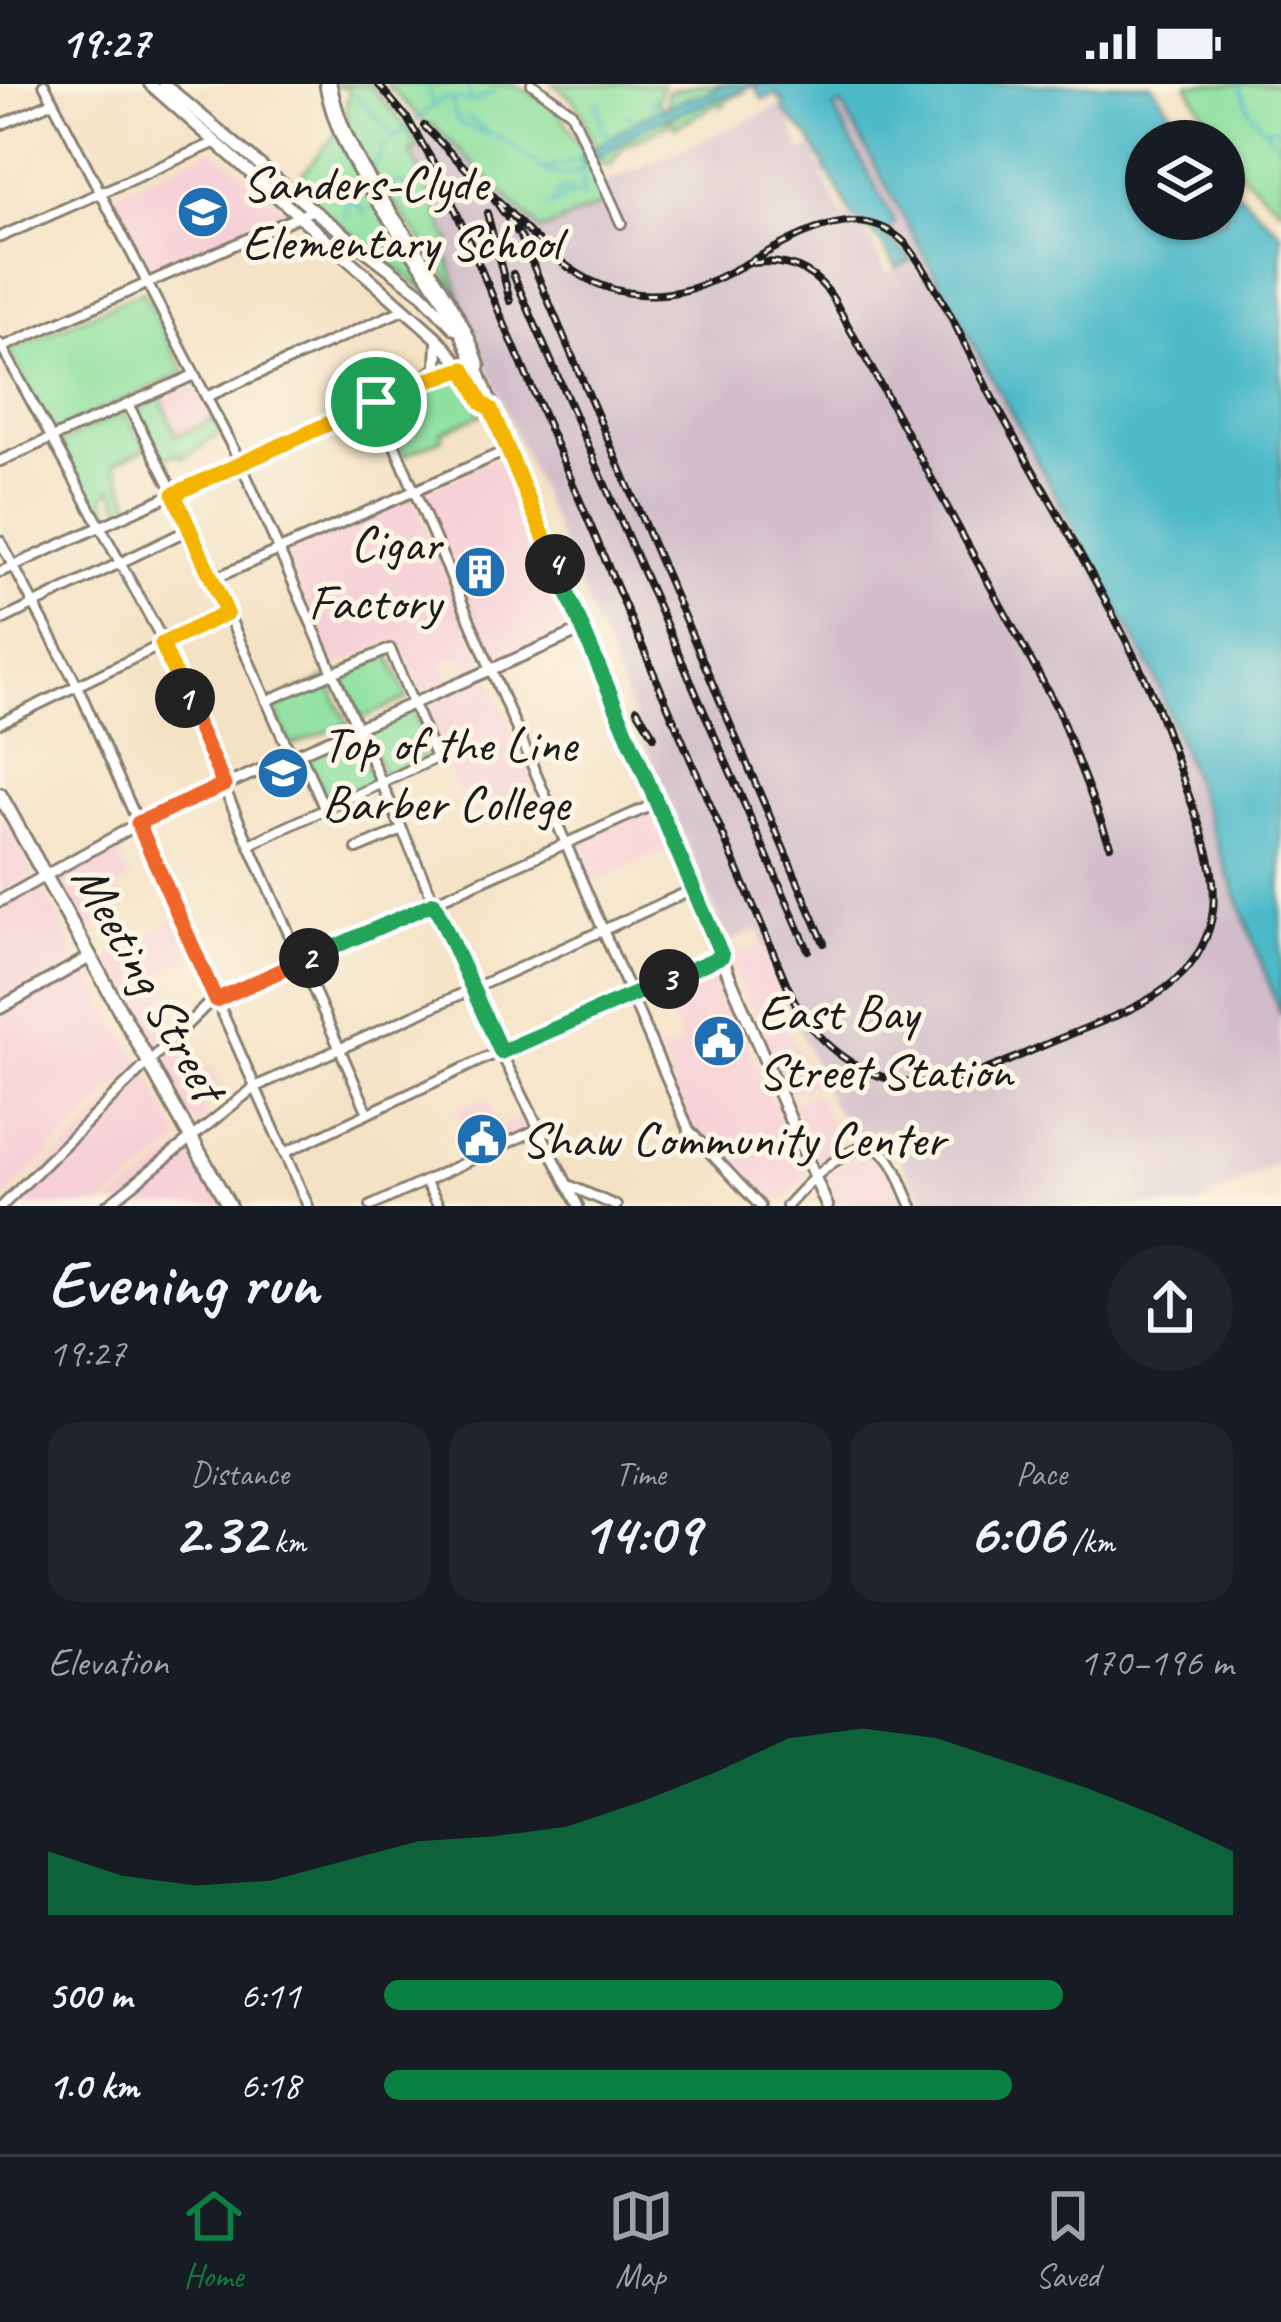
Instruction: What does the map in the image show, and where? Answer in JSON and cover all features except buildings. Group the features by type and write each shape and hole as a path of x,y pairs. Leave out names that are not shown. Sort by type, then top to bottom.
{"highway":[{"path":"328,84 353,158 438,283 466,335 470,367"}],"main road":[{"path":"150,84 214,142 436,307 492,400 491,409 582,630 827,1206"},
{"path":"164,84 470,367"},
{"path":"416,384 439,364 437,338"},
{"name":"Meeting Street","path":"0,795 229,1206"},
{"path":"0,1008 90,957"}],"street":[{"path":"44,84 241,464 501,1052 578,1206"},
{"path":"532,84 567,107 621,223"},
{"path":"0,125 53,102"},
{"path":"0,236 214,142"},
{"path":"307,213 1,347 162,644 368,1113"},
{"path":"206,397 405,308"},
{"path":"0,572 416,384 470,367"},
{"path":"0,461 194,375"},
{"path":"376,402 688,1130 760,1206"},
{"path":"128,404 174,494 288,749 303,760 324,808"},
{"path":"213,579 508,450"},
{"path":"0,621 190,529"},
{"path":"0,541 77,685 308,1206"},
{"path":"0,723 227,613"},
{"path":"0,901 138,823 582,630"},
{"path":"250,844 436,758 390,649 266,701"},
{"path":"2,1206 216,1000 657,803"},
{"path":"357,849 402,830"},
{"path":"106,1206 256,1087 694,890"},
{"path":"284,1153 722,956"},
{"path":"371,1206 538,1129"},
{"path":"787,1206 833,1161 860,1149 878,1150 888,1159 912,1206"},
{"path":"425,1181 439,1206"},
{"path":"568,1185 616,1206"},
{"path":"593,1206 603,1200"}],"shaded area":[{"path":"841,104 1154,674 1281,1016 1281,1161 1196,1206 924,1206 885,1129 860,1139 831,1104 758,930 728,942 465,312 453,269 437,251 450,243 411,151 417,130 433,125 541,231 606,204 600,185 783,105 802,152 812,148 820,169 826,167 830,173 824,176 837,207 845,218 853,217 872,231 866,231 887,273 910,261 884,235 894,221 834,108"},
{"name":"Sanders-Clyde Elementary School","path":"213,149 290,211 160,272 148,273 108,196"},
{"path":"193,383 213,419 177,437 160,397"},
{"path":"498,458 572,627 491,661 419,494"},
{"path":"412,497 483,664 467,673 459,656 442,663 450,680 417,695 412,688 418,683 402,645 389,643 335,666 285,553"},
{"path":"489,676 536,785 468,813 420,706"},
{"path":"651,810 668,849 587,885 572,845"},
{"path":"0,812 34,874 0,895"},
{"path":"113,843 131,878 115,888 125,907 84,931 56,876"},
{"path":"41,886 79,959 0,1000 0,905"},
{"path":"176,919 192,955 162,972 173,990 155,1005 176,1029 151,1050 101,962"},
{"path":"762,943 790,1007 759,1020 730,962 734,954"},
{"path":"84,966 141,1064 0,1202 0,1012"},
{"path":"713,967 719,970 762,1079 807,1173 778,1206 765,1206 692,1127 660,1054 682,1044 658,987"},
{"path":"783,1019 814,1084 792,1095 786,1093 762,1033 763,1028"},
{"path":"180,1037 197,1071 209,1065 224,1088 203,1106 208,1118 196,1128 157,1063"},
{"path":"143,1072 148,1073 182,1141 101,1206 8,1206"},
{"path":"813,1093 819,1096 841,1148 821,1161 814,1157 792,1106"},
{"path":"485,1096 500,1126 526,1115 531,1127 475,1153 456,1109"},
{"path":"184,1147 190,1149 223,1206 109,1206"},
{"path":"865,1154 884,1160 907,1206 837,1206 827,1172"}],"green space":[{"path":"336,84 370,84 413,139 418,148 411,152 451,243 438,251 449,260 463,306 440,265 362,157 346,111 350,95 346,85 337,88"},
{"path":"386,84 515,84 559,111 584,152 594,146 583,117 571,97 553,84 663,84 657,101 663,108 667,92 699,84 736,84 745,92 675,127 672,118 667,118 669,124 623,147 610,165 603,165 599,158 589,164 603,204 541,231"},
{"path":"1187,84 1281,84 1281,209 1245,177 1245,120 1209,120"},
{"path":"337,132 450,309 306,199 296,182"},
{"path":"143,291 185,372 53,432 8,351"},
{"path":"461,374 482,414 403,456 382,407"},
{"path":"160,397 177,436 213,419 221,434 186,456 181,458 178,453 162,460 135,411"},
{"path":"124,412 147,448 115,463 133,508 124,512 113,489 104,495 113,517 103,520 59,443"},
{"path":"388,652 408,698 360,719 340,674"},
{"path":"326,678 348,724 293,745 274,706"},
{"path":"412,709 431,754 384,776 364,730"},
{"path":"354,735 373,781 327,797 305,757"}],"water":[{"path":"722,84 1151,84 1178,120 1125,120 1125,240 1245,240 1245,199 1281,233 1281,1016 1154,674 842,105 834,109 895,222 885,235 911,260 897,268 872,231 853,217 809,137 784,111 784,100 777,94 763,100 754,85 643,127 587,166 579,158 641,118"}],"waterway":[{"path":"428,84 432,106"},
{"path":"466,84 471,99"},
{"path":"1239,84 1249,110 1281,148"},
{"path":"452,99 475,102 494,91"},
{"path":"356,95 394,136"},
{"path":"371,172 385,145 445,97 452,100 461,123 501,138 551,173 573,173 585,166"},
{"path":"653,97 655,112"},
{"path":"598,101 602,129 610,139"},
{"path":"627,113 632,126"},
{"path":"468,117 488,133"},
{"path":"1265,128 1281,129"},
{"path":"541,169 579,158"},
{"path":"555,197 562,189 584,195 582,172"},
{"path":"378,184 406,184"},
{"path":"344,218 347,202 357,200 363,185"},
{"path":"548,207 571,194"},
{"path":"352,201 365,215"}],"railway":[{"path":"378,84 407,118 441,176 791,994 819,1036 857,1066 879,1076 903,1082 954,1080 1111,1018 1175,981 1204,943 1214,900 1202,833 1167,734 1111,612 942,300 906,244 881,227 854,222 826,226 712,281 686,290 634,294 603,286 571,269 489,192"},
{"path":"424,126 489,192 521,237 824,943"},
{"path":"487,213 510,301"},
{"path":"753,263 800,269 819,281 834,300 1058,710 1110,845"},
{"path":"513,274 808,950"},
{"path":"637,709 654,736"}],"place":[{"name":"Sanders-Clyde Elementary School","path":"203,212"},
{"name":"Cigar Factory","path":"480,572"},
{"name":"Top of the Line Barber College","path":"283,773"},
{"name":"East Bay Street Station","path":"719,1041"},
{"name":"Shaw Community Center","path":"482,1139"}],"route":[{"path":"464,369 482,403 491,409 722,956 507,1051 501,1052 434,903 216,1000 138,823 224,785 162,647 227,613 174,494 376,402 464,369"}]}
